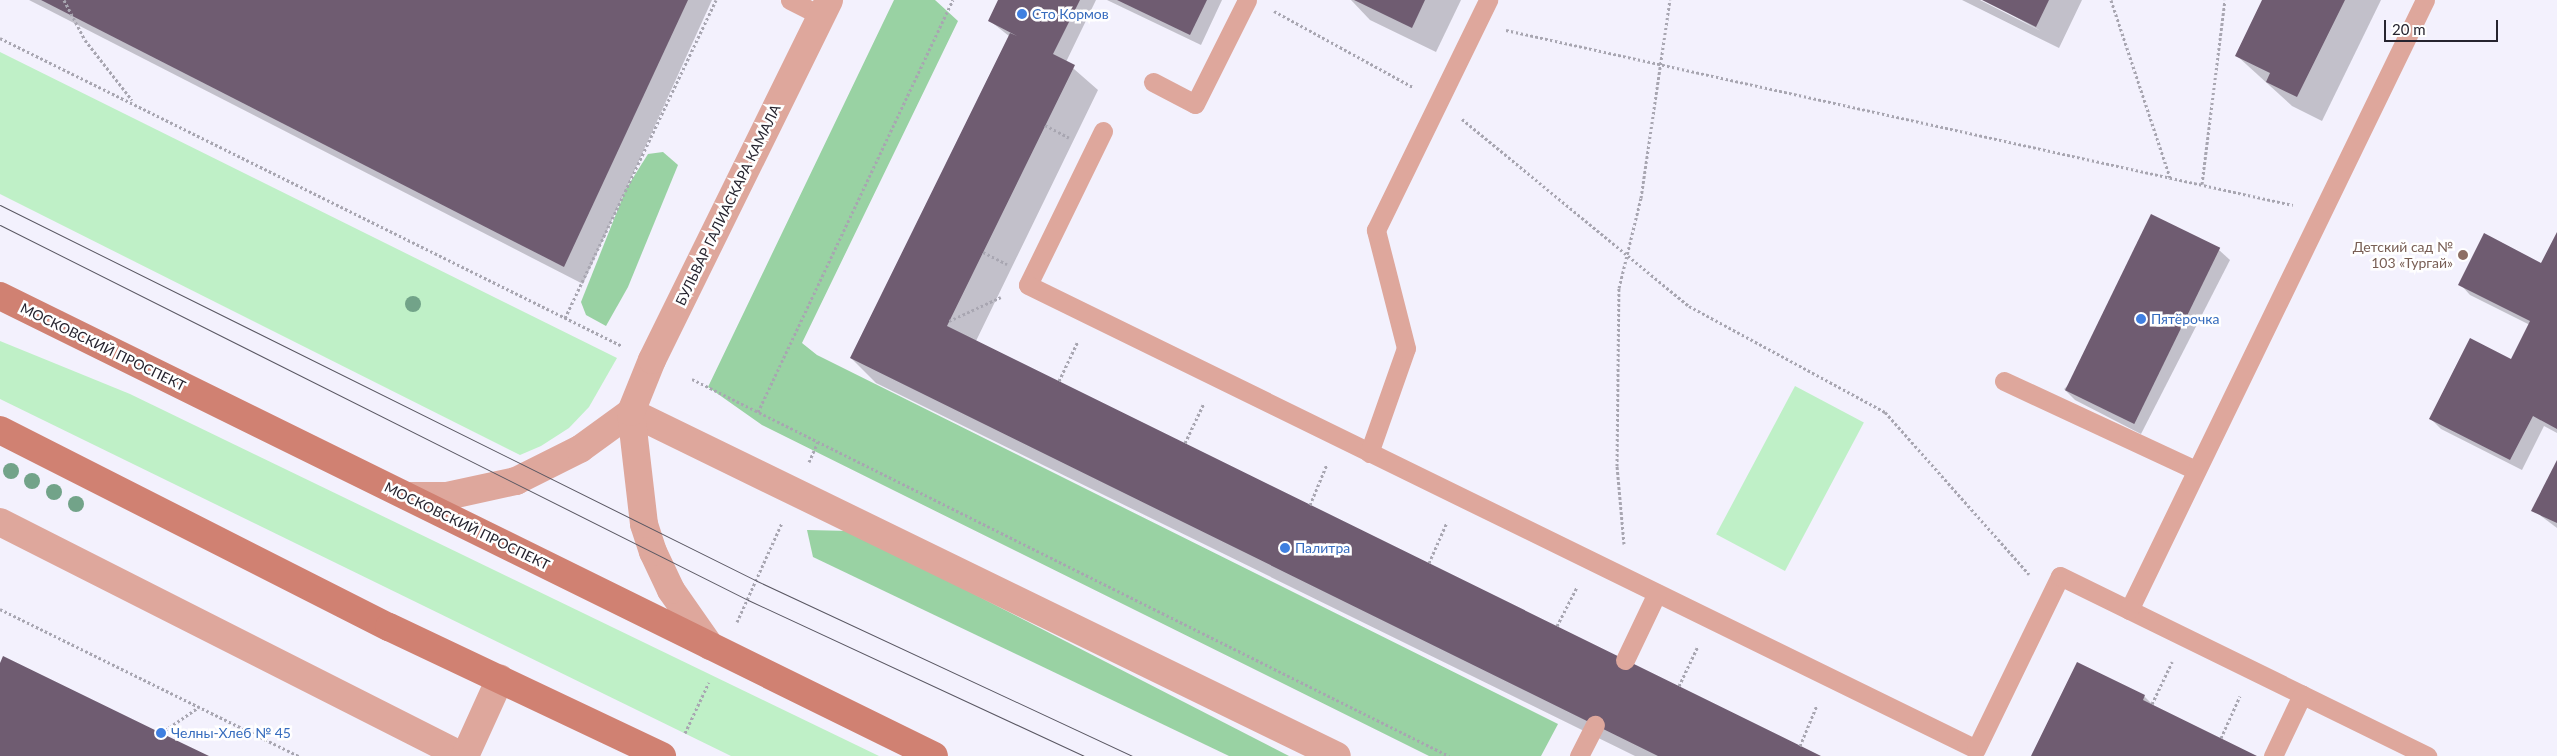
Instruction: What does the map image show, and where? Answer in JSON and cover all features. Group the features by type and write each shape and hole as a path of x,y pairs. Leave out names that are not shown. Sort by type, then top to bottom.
{"main road":[{"name":"МОСКОВСКИЙ ПРОСПЕКТ","path":"0,296 934,756"},
{"path":"0,430 389,627 662,756"}],"street":[{"name":"БУЛЬВАР ГАЛИАСКАРА КАМАЛА","path":"716,650 671,590 653,552 644,524 631,412 652,360 825,8"},
{"path":"407,496 477,492 524,478 580,449 631,412 795,494 1337,756"},
{"path":"0,522 464,756 500,679"}],"lane":[{"path":"790,0 825,8"},
{"path":"1153,82 1195,104 1247,0"},
{"path":"1369,453 1406,348 1376,230 1488,0"},
{"path":"2129,610 2425,0"},
{"path":"1103,131 1028,285 1976,749 2060,576 2427,756"},
{"path":"2004,381 2196,470"},
{"path":"1625,660 1657,593"},
{"path":"2273,756 2302,695"},
{"path":"1579,756 1595,725"}],"path":[{"path":"64,0 84,40 134,103"},
{"path":"564,318 716,0"},
{"path":"758,412 953,0"},
{"path":"1628,579 1617,466 1619,288 1641,198 1670,0"},
{"path":"2112,0 2170,177"},
{"path":"2202,184 2224,0"},
{"path":"1270,9 1439,101 1689,306 1885,412 2050,598"},
{"path":"1476,23 2322,211"},
{"path":"0,38 623,347"},
{"path":"949,321 1028,285"},
{"path":"1059,382 1089,315"},
{"path":"1185,443 1217,377"},
{"path":"692,379 1449,756"},
{"path":"1310,505 1339,437"},
{"path":"683,739 716,650 795,494 818,442"},
{"path":"1429,563 1458,496"},
{"path":"1557,626 1590,560"},
{"path":"0,609 299,756"},
{"path":"1679,686 1711,620"},
{"path":"2152,704 2184,637"},
{"path":"2221,738 2252,670"},
{"path":"1800,746 1829,677"},
{"path":"161,733 199,707"}],"green space":[{"path":"894,0 935,0 958,21 802,343 817,355 1558,724 1541,756 1429,756 762,425 708,387"},
{"path":"0,52 617,358 589,407 569,428 541,446 520,455 0,194"},
{"path":"663,152 678,165 628,287 606,326 586,315 581,302 626,189 648,154"},
{"path":"0,341 130,394 879,756 731,756 0,399"},
{"path":"1795,386 1864,423 1785,571 1716,534"},
{"path":"807,530 851,531 1289,756 1229,756 813,557"}],"building":[{"path":"41,0 688,0 564,267"},
{"path":"998,0 1080,0 1053,54 1075,65 947,326 1821,756 1658,756 850,358 1010,33 1017,36 988,21"},
{"path":"1117,0 1207,0 1190,35"},
{"path":"1354,0 1425,0 1412,28"},
{"path":"1982,0 2049,0 2036,27"},
{"path":"2262,0 2345,0 2297,97 2266,82 2270,73 2235,56"},
{"name":"Пятёрочка","path":"2151,214 2220,248 2134,424 2065,390"},
{"path":"2557,232 2557,429 2533,416 2510,460 2429,419 2470,338 2511,359 2530,321 2458,285 2484,233 2541,263"},
{"path":"2557,460 2557,523 2531,511"},
{"path":"3,656 209,756 0,756 0,663"},
{"path":"2077,662 2145,695 2143,700 2257,756 2031,756"}],"tram line":[{"path":"0,205 757,581 1132,756"},
{"path":"0,225 748,600 1084,756"}],"place":[{"name":"Сто Кормов","path":"1022,14"},
{"name":"Детский сад № 103 «Тургай»","path":"2463,255"},
{"name":"Пятёрочка","path":"2141,319"},
{"name":"Палитра","path":"1285,548"},
{"name":"Челны-Хлеб № 45","path":"161,733"}]}
